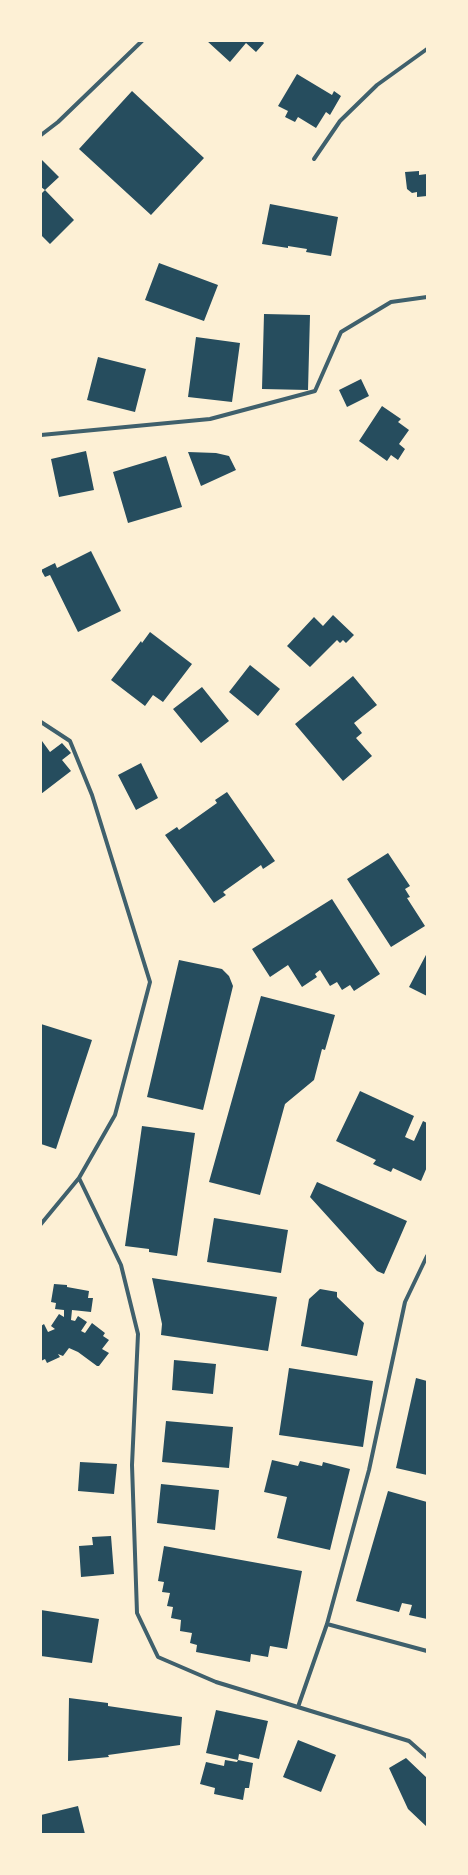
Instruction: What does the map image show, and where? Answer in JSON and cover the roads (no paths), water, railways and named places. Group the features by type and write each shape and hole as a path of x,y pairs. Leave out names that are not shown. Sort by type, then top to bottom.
{"street":[{"path":"41,136 58,122 142,41"},
{"path":"314,159 345,116 377,85 427,49"},
{"path":"41,435 210,419 315,391 342,332 391,302 427,297"},
{"path":"41,722 70,741 87,782 150,982 115,1115 79,1178 41,1224"},
{"path":"79,1178 121,1265 138,1334 132,1465 137,1613 158,1657 216,1682 409,1741 427,1757"},
{"path":"298,1707 327,1624 369,1470 405,1302 427,1256"},
{"path":"327,1624 427,1651"}]}
